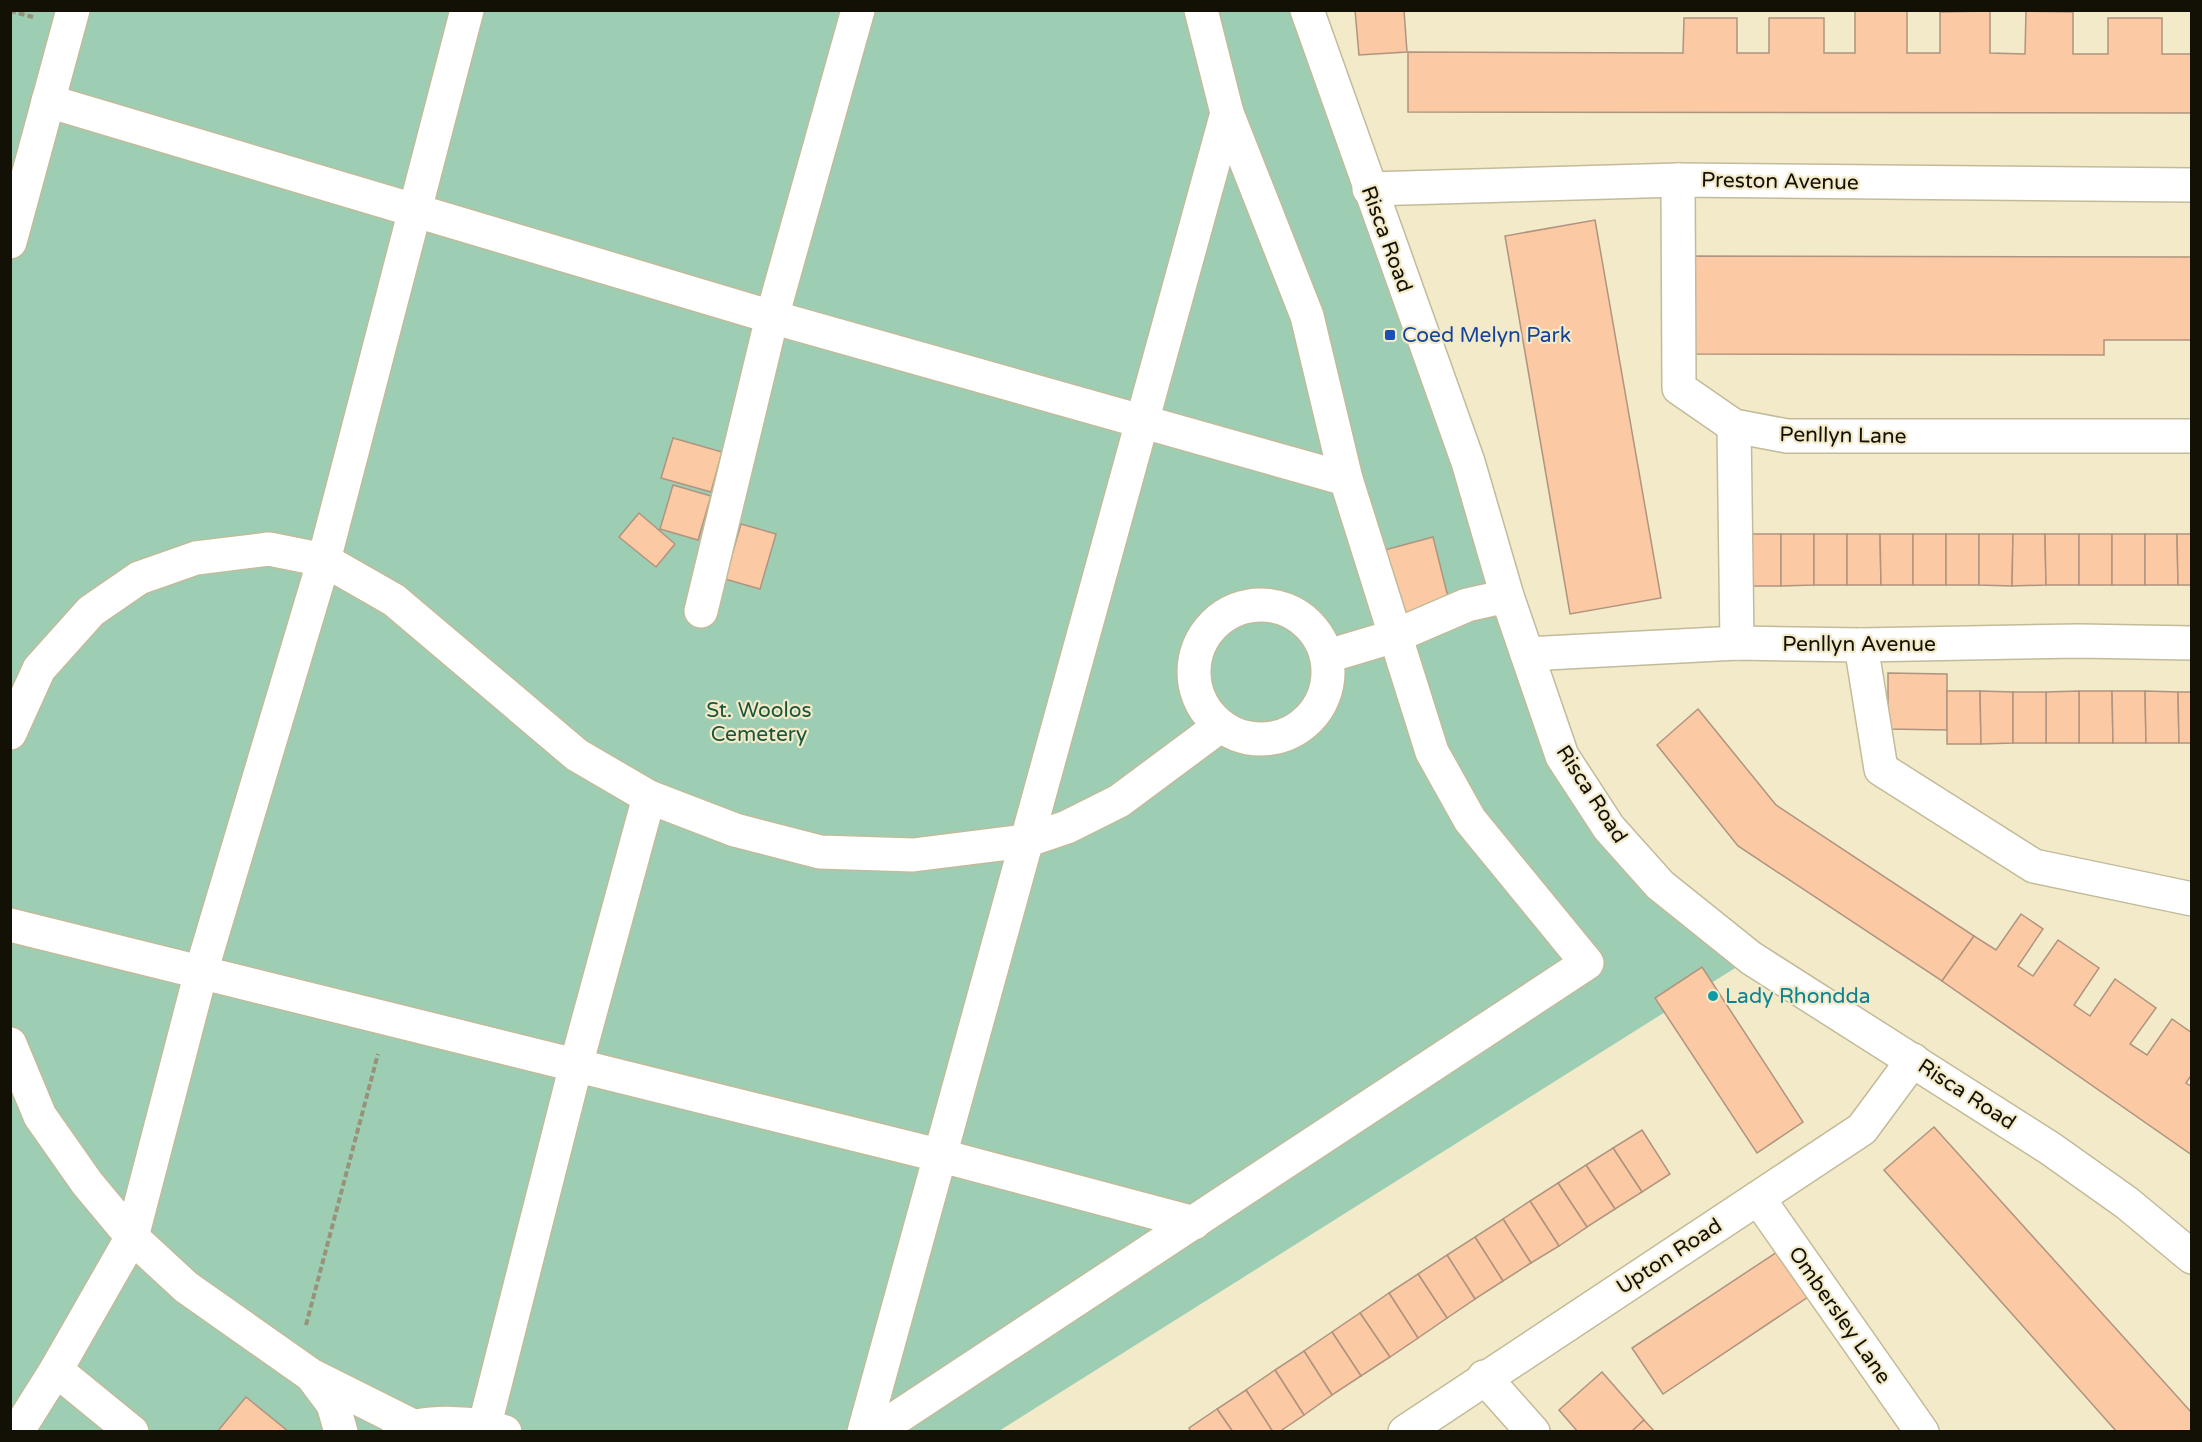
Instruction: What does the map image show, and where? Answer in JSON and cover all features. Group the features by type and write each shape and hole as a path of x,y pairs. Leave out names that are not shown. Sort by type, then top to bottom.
{"street":[{"path":"10,242 73,10"},
{"path":"17,1431 56,1370 132,1237 201,972 324,560 467,10"},
{"path":"701,611 772,317 858,10"},
{"path":"875,1431 1587,963 1470,820 1432,752 1346,479 1307,316 1227,113 1201,10"},
{"name":"Risca Road","path":"1307,10 1468,462 1507,596 1562,756 1609,828 1660,885 1751,958 2070,1162 2127,1203 2192,1257"},
{"path":"48,101 772,317 1346,479"},
{"path":"864,1431 942,1156 1026,841 1144,422 1227,113"},
{"name":"Preston Avenue","path":"1369,189 1678,180 2192,185"},
{"name":"Penllyn Lane","path":"1678,180 1679,388 1734,426 1787,436 2192,436"},
{"path":"1734,426 1737,643"},
{"path":"10,733 39,669 91,611 139,578 196,558 269,549 324,560 394,600 577,755 649,797 735,830 820,852 913,855 1026,841 1067,826 1119,801 1220,726"},
{"path":"1328,656 1395,636 1467,605 1507,596"},
{"path":"1257,604 1280,607 1301,617 1318,634 1328,656 1329,675 1324,699 1311,718 1292,732 1265,740 1242,736 1220,726 1208,714 1197,693 1193,670 1198,647 1204,636 1211,626 1229,612 1257,604"},
{"name":"Penllyn Avenue","path":"1527,654 1737,643 1861,645 2079,641 2192,643"},
{"path":"1861,645 1881,769 2034,866 2192,899"},
{"path":"10,1044 25,1114 132,1237 186,1287 303,1369 405,1428 495,1428 576,1065 649,797"},
{"path":"10,925 942,1156 1194,1223"},
{"name":"Upton Road","path":"1405,1431 1862,1129 1913,1060"},
{"name":"Ombersley Lane","path":"1758,1198 1922,1431"},
{"path":"303,1369 333,1404 341,1431"},
{"path":"56,1370 132,1431"},
{"path":"1484,1377 1533,1431"}],"path":[{"path":"303,1369 388,1019"}],"green space":[{"name":"St. Woolos Cemetery","path":"10,11 1307,11 1507,595 1609,828 1751,958 999,1431 11,1431"}],"building":[{"path":"1355,10 1404,10 1407,52 1359,55"},
{"path":"1855,11 1907,11 1907,53 1940,53 1940,12 1990,11 1990,53 2025,54 2026,11 2073,12 2073,54 2108,54 2108,18 2162,18 2162,54 2192,54 2192,113 1408,112 1408,52 1683,53 1684,18 1737,18 1737,53 1769,53 1769,18 1824,18 1824,53 1855,53"},
{"path":"1595,220 1661,598 1570,614 1505,236"},
{"path":"1688,256 2192,257 2192,340 2104,340 2104,355 1688,354"},
{"path":"673,438 722,452 711,492 661,478"},
{"path":"673,485 711,496 698,540 660,529"},
{"path":"639,513 675,544 656,567 619,537"},
{"path":"741,524 776,534 760,589 725,579"},
{"path":"1748,534 1781,534 1781,586 1748,586"},
{"path":"1781,534 1814,534 1814,585 1781,586"},
{"path":"1814,534 1847,534 1847,585 1814,585"},
{"path":"1847,534 1880,534 1881,585 1847,585"},
{"path":"1880,534 1913,534 1913,585 1881,585"},
{"path":"1913,534 1946,534 1946,585 1913,585"},
{"path":"1946,534 1979,534 1979,585 1946,585"},
{"path":"1979,534 2013,534 2012,586 1979,585"},
{"path":"2013,534 2045,534 2046,585 2012,586"},
{"path":"2045,534 2079,534 2079,585 2046,585"},
{"path":"2079,534 2112,534 2112,585 2079,585"},
{"path":"2112,534 2145,534 2145,585 2112,585"},
{"path":"2145,534 2177,534 2178,585 2145,585"},
{"path":"2177,534 2192,534 2192,585 2178,585"},
{"path":"1433,537 1449,601 1397,615 1381,551"},
{"path":"1888,673 1947,674 1947,730 1888,729"},
{"path":"1947,691 1980,691 1981,744 1947,744"},
{"path":"1980,691 2013,692 2013,743 1981,744"},
{"path":"2079,691 2112,691 2113,743 2079,743"},
{"path":"2079,691 2079,743 2046,743 2046,692"},
{"path":"2112,691 2145,691 2146,743 2113,743"},
{"path":"2145,691 2178,692 2179,743 2146,743"},
{"path":"2013,692 2046,692 2046,743 2013,743"},
{"path":"2178,692 2192,692 2192,743 2179,743"},
{"path":"1698,709 1776,805 1974,936 1942,981 1738,846 1657,745"},
{"path":"2021,914 2043,929 2018,966 2033,976 2058,940 2099,968 2074,1005 2090,1016 2115,979 2156,1008 2130,1044 2147,1055 2172,1019 2192,1033 2192,1074 2186,1083 2192,1087 2192,1155 1942,981 1974,936 1996,950"},
{"path":"1702,967 1803,1122 1757,1153 1655,998"},
{"path":"1934,1127 2192,1413 2192,1432 2117,1432 1884,1170"},
{"path":"1642,1130 1670,1174 1642,1192 1613,1148"},
{"path":"1613,1148 1642,1192 1615,1209 1586,1165"},
{"path":"1586,1165 1615,1209 1587,1227 1558,1183"},
{"path":"1558,1183 1587,1227 1559,1246 1530,1201"},
{"path":"1530,1201 1559,1246 1531,1263 1503,1219"},
{"path":"1503,1219 1531,1263 1503,1281 1475,1237"},
{"path":"1475,1237 1503,1281 1475,1299 1447,1255"},
{"path":"1777,1252 1808,1297 1663,1394 1632,1348"},
{"path":"1447,1255 1475,1299 1447,1318 1418,1274"},
{"path":"1418,1274 1447,1318 1418,1338 1389,1293"},
{"path":"1389,1293 1418,1338 1390,1357 1360,1313"},
{"path":"1360,1313 1390,1357 1361,1376 1332,1332"},
{"path":"1332,1332 1361,1376 1332,1395 1304,1351"},
{"path":"1304,1351 1332,1395 1304,1415 1275,1370"},
{"path":"1275,1370 1304,1415 1279,1432 1273,1432 1246,1390"},
{"path":"1602,1372 1644,1420 1631,1432 1578,1432 1559,1410"},
{"path":"1246,1390 1273,1432 1233,1432 1217,1409"},
{"path":"246,1397 289,1432 217,1432"},
{"path":"1217,1409 1233,1432 1191,1432 1189,1428"},
{"path":"1644,1420 1655,1432 1631,1432"}],"place":[{"name":"Coed Melyn Park","path":"1390,335"},
{"name":"Lady Rhondda","path":"1713,996"}]}
